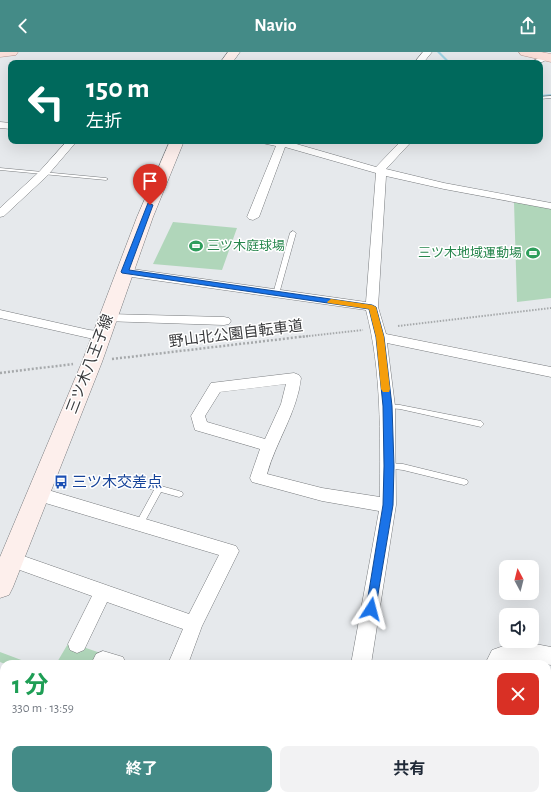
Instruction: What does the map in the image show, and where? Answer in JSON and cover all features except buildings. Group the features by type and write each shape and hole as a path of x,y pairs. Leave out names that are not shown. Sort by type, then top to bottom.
{"main road":[{"path":"0,52 12,52"},
{"path":"525,52 548,57"},
{"name":"三ツ木八王子線","path":"0,587 105,326 145,217 176,144"}],"street":[{"path":"421,60 428,52"},
{"path":"0,214 44,174 69,144"},
{"path":"253,216 282,144"},
{"path":"286,144 381,171 449,187 551,206"},
{"path":"362,660 388,505 388,406 380,337 372,307 381,167 404,144"},
{"path":"125,272 372,307"},
{"path":"0,314 89,334 105,326 224,322"},
{"path":"380,337 551,372"},
{"path":"268,446 200,426 198,416 216,387 294,378 293,389 285,414 268,446 260,465 258,478 282,485 356,501 388,505"},
{"path":"38,494 140,523 230,551 194,624 180,660"},
{"path":"12,560 194,624"},
{"path":"77,644 103,592"},
{"path":"497,660 499,656 511,651 551,656"}],"lane":[{"path":"0,169 106,179"},
{"path":"276,294 293,233"},
{"path":"388,406 400,406 481,424"},
{"path":"389,466 403,467 464,482"},
{"path":"143,484 179,494"},
{"path":"140,523 159,489"}],"path":[{"path":"393,327 551,308"},
{"name":"野山北公園自転車道","path":"106,360 364,330"},
{"path":"0,373 78,363"}],"green space":[{"name":"三ツ木地域運動場","path":"514,202 551,209 551,298 517,302"},
{"name":"三ツ木庭球場","path":"173,222 237,228 222,270 153,264"},
{"path":"69,642 106,655 103,660 58,660"},
{"path":"0,652 21,660 0,660"}],"waterway":[{"path":"438,52 447,60"},
{"path":"543,96 551,95"}],"slow traffic":[{"path":"331,302 372,307 380,337 386,389"}],"place":[{"name":"三ツ木庭球場","path":"196,246"},
{"name":"三ツ木地域運動場","path":"533,253"},
{"name":"三ツ木交差点","path":"61,482"}],"route":[{"path":"150,205 125,272 372,307 380,337 388,406 389,466 388,505 371,609"}]}
